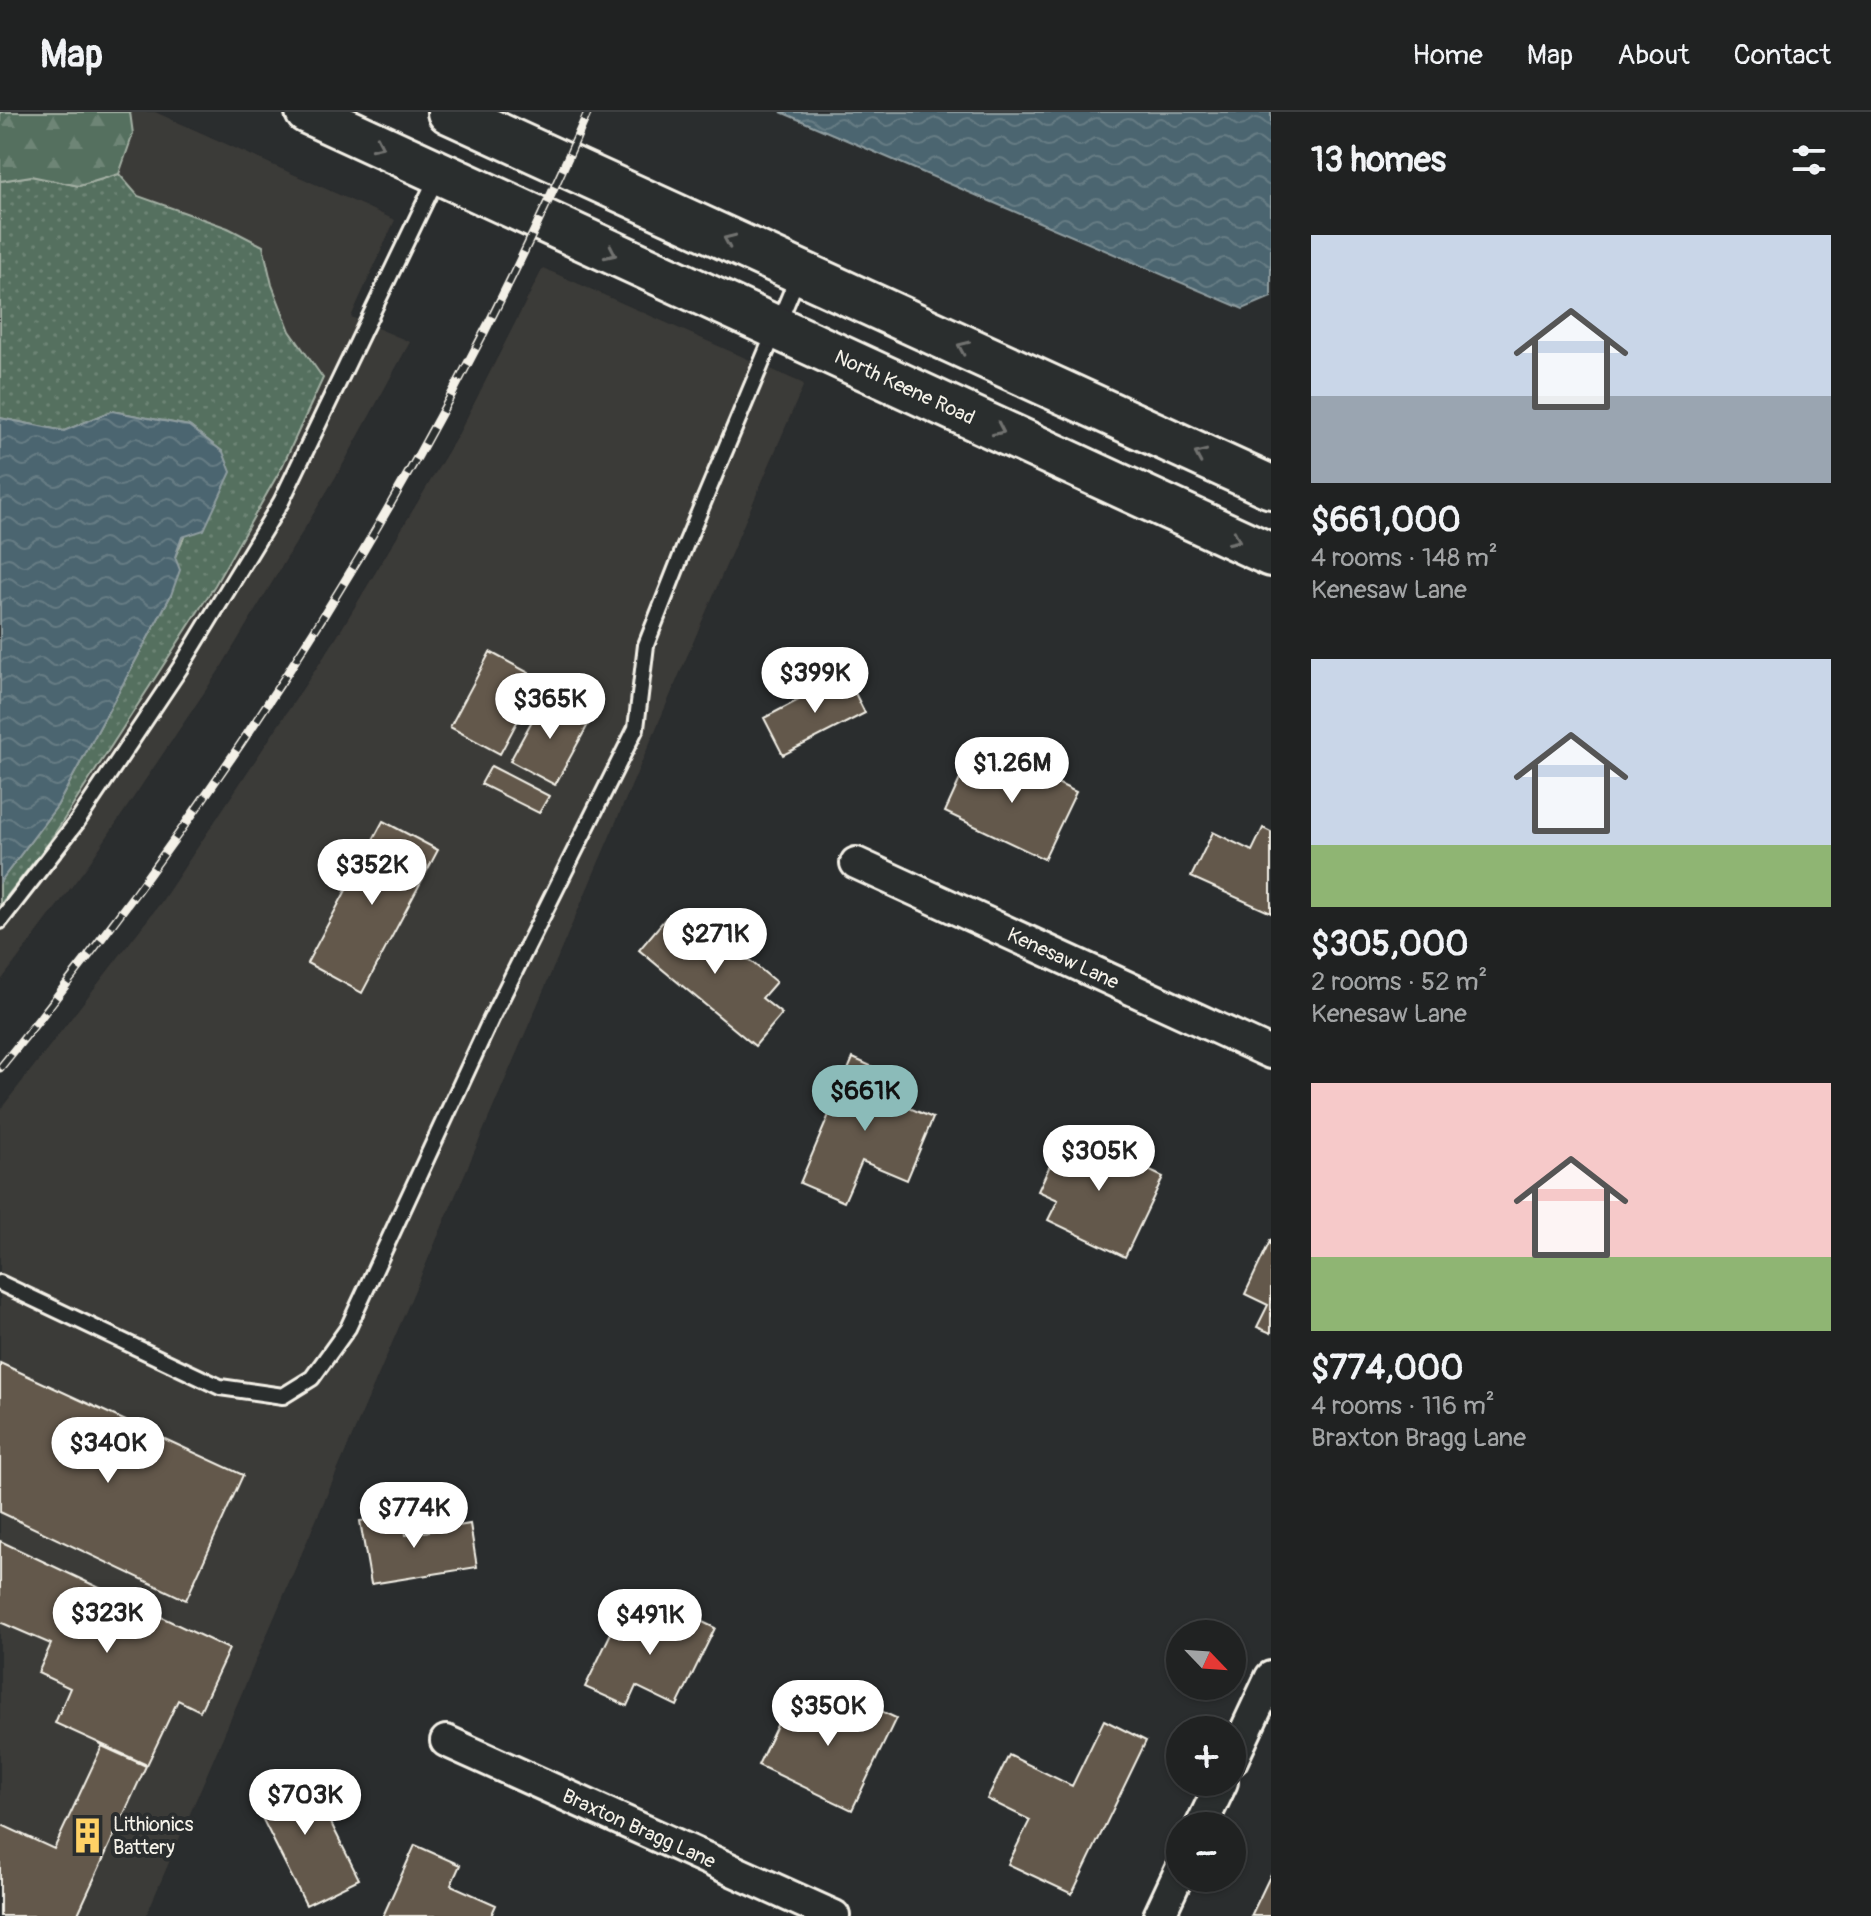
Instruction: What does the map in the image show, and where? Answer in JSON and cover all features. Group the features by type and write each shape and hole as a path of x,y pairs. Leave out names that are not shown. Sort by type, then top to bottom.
{"main road":[{"name":"North Keene Road","path":"307,112 1271,555"},
{"path":"456,113 565,166 1271,487"}],"street":[{"name":"Kenesaw Lane","path":"856,863 1271,1053"},
{"path":"1246,1730 1271,1677"},
{"name":"Braxton Bragg Lane","path":"446,1741 834,1916"},
{"path":"1159,1916 1170,1892"}],"lane":[{"path":"0,921 77,822 180,668 281,502 440,173"},
{"path":"0,1283 220,1387 283,1396 312,1378 348,1328 491,1019 636,728 646,645 800,272"}],"shaded area":[{"path":"0,112 155,112 395,220 351,317 410,342 341,468 220,669 88,865 0,982"},
{"path":"543,268 804,384 146,1916 0,1916 0,1110 162,901 335,640 458,435"}],"green space":[{"path":"0,112 130,112 133,134 119,174 79,186 31,176 0,181"},
{"path":"119,174 138,196 228,228 263,246 272,285 290,331 323,378 282,467 215,585 50,841 0,905 0,882 57,806 171,595 175,557 223,452 189,426 112,411 64,431 0,418 0,181 31,176 79,186"}],"water":[{"path":"781,112 1271,112 1271,297 1243,309"},
{"path":"112,411 189,426 223,452 231,472 204,530 182,537 175,557 180,570 171,595 57,806 0,882 0,418 64,431"}],"building":[{"path":"490,652 540,679 500,754 450,727"},
{"path":"846,675 865,713 783,755 764,718"},
{"path":"545,697 590,721 555,785 510,761"},
{"path":"997,754 1076,792 1044,859 945,812 966,766 986,777"},
{"path":"491,766 549,796 539,813 481,784"},
{"path":"383,821 438,850 362,993 307,963"},
{"path":"1263,828 1271,832 1271,913 1191,877 1213,832 1252,851"},
{"path":"666,918 685,934 698,918 776,982 762,998 782,1014 755,1046 639,950"},
{"path":"853,1058 897,1078 888,1099 933,1118 907,1180 862,1161 844,1202 800,1183"},
{"path":"1066,1131 1163,1177 1125,1257 1048,1220 1058,1200 1038,1191"},
{"path":"1271,1239 1271,1333 1257,1327 1268,1305 1245,1294"},
{"path":"0,1363 243,1475 186,1600 0,1512"},
{"path":"403,1514 406,1535 470,1524 477,1567 371,1584 360,1521"},
{"path":"0,1541 229,1649 200,1711 178,1700 147,1765 55,1723 70,1688 38,1673 51,1644 0,1622"},
{"path":"623,1608 664,1627 674,1608 715,1628 677,1706 636,1686 627,1706 585,1687"},
{"path":"791,1696 838,1719 849,1696 896,1718 852,1810 758,1765"},
{"path":"1104,1720 1146,1741 1072,1894 1008,1864 1030,1820 987,1799 1009,1755 1072,1786"},
{"name":"Lithionics Battery","path":"102,1746 146,1766 77,1916 0,1916 0,1824 54,1849"},
{"path":"304,1769 359,1879 306,1905 251,1796"},
{"path":"415,1845 460,1865 451,1885 496,1905 491,1916 383,1916"},
{"path":"1271,1874 1271,1916 1251,1916"}],"railway":[{"path":"0,1068 87,958 171,844 251,729 327,610 467,366 530,240 588,112"}],"place":[{"name":"Lithionics Battery","path":"87,1836"}]}
